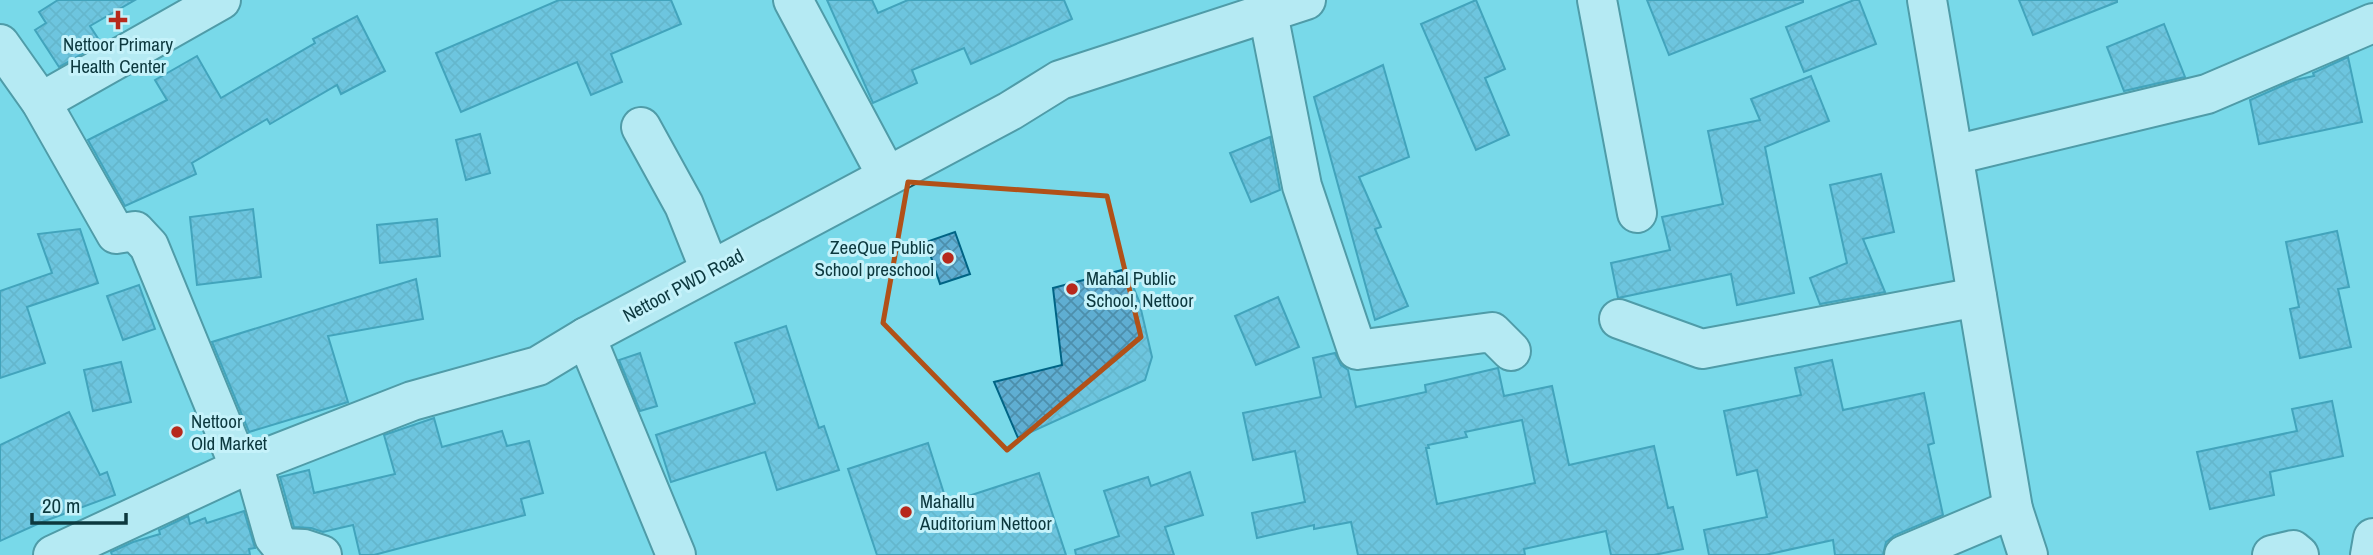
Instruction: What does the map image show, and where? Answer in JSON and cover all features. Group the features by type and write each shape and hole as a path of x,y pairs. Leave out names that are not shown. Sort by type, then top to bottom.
{"street":[{"path":"41,102 221,0"},
{"path":"793,0 887,176"},
{"name":"Nettoor PWD Road","path":"53,555 115,541 247,466 412,401 538,366 709,270 1010,111 1060,80 1306,0"},
{"path":"1597,0 1637,213"},
{"path":"1927,0 2013,509 2028,555"},
{"path":"1268,13 1302,186 1357,350 1492,332 1511,351"},
{"path":"1954,155 2207,94 2373,23"},
{"path":"1,46 41,102 116,234 135,231 149,246 247,466 274,537 283,548 322,555"},
{"path":"641,127 684,205 709,270"},
{"path":"96,257 144,239"},
{"path":"1619,319 1702,349 1977,297"},
{"path":"586,337 676,555"},
{"path":"1904,555 2013,509"},
{"path":"2370,555 2373,538"},
{"path":"2272,555 2293,550 2299,555"}],"highlighted area":[{"path":"908,182 1107,196 1141,337 1007,450 883,323"}],"building":[{"path":"58,0 135,0 90,26 101,43 59,67 35,30 46,23 39,12"},
{"path":"559,0 671,0 681,24 611,54 622,82 591,95 577,62 461,112 436,53"},
{"path":"827,0 872,0 878,13 908,0 1064,0 1072,19 971,64 964,48 912,70 917,83 873,103"},
{"path":"1476,0 1505,69 1485,78 1509,135 1476,150 1421,24"},
{"path":"1647,0 1803,0 1803,2 1669,55"},
{"path":"1859,0 1876,44 1804,72 1786,27"},
{"path":"2019,0 2117,0 2117,2 2033,35"},
{"path":"357,16 385,71 341,94 337,85 270,124 267,119 192,163 196,174 125,206 88,140 167,100 155,80 197,56 221,98 315,43 313,39"},
{"path":"2164,24 2185,77 2124,91 2107,47"},
{"path":"2348,57 2362,122 2259,144 2250,100 2295,80 2314,76 2313,73"},
{"path":"1383,65 1409,157 1359,177 1381,227 1375,229 1408,306 1375,320 1314,97"},
{"path":"1811,76 1829,121 1765,147 1794,293 1737,305 1731,274 1618,298 1611,263 1670,250 1662,217 1723,204 1708,131 1760,120 1751,99"},
{"path":"480,134 490,173 466,180 456,140"},
{"path":"1270,137 1280,190 1251,202 1230,153"},
{"path":"1881,174 1894,232 1863,239 1885,292 1820,304 1810,278 1847,263 1830,185"},
{"path":"253,209 261,277 197,285 190,217"},
{"path":"437,219 440,256 380,263 377,225"},
{"path":"80,229 98,283 27,307 45,363 0,378 0,291 52,273 38,234"},
{"path":"2337,231 2349,287 2338,289 2351,347 2300,358 2290,309 2299,307 2286,242"},
{"name":"ZeeQue Public School preschool","path":"955,232 970,274 940,284 926,242"},
{"path":"1126,269 1139,301 1152,357 1145,380 1018,438 994,382 1062,365 1053,288"},
{"path":"416,279 423,319 328,336 348,402 249,432 212,342"},
{"path":"139,285 155,329 123,340 107,296"},
{"path":"1278,297 1299,347 1256,365 1235,316"},
{"path":"786,326 819,428 824,426 839,470 777,490 765,452 671,482 656,435 755,403 735,343"},
{"path":"640,353 657,406 640,411 619,360"},
{"path":"1335,353 1341,365 1348,370 1356,407 1426,392 1425,385 1498,368 1504,396 1552,386 1569,465 1654,446 1668,508 1673,507 1683,549 1654,555 1611,555 1606,531 1524,549 1525,555 1358,555 1351,522 1314,529 1314,525 1257,538 1252,513 1305,502 1295,451 1253,460 1243,413 1321,397 1313,358","holes":["1522,420 1535,483 1437,504 1426,448 1429,448 1428,445 1467,437 1465,432"]},
{"path":"1832,360 1843,410 1924,393 1934,443 1928,445 1943,515 1895,535 1886,542 1883,555 1835,555 1833,540 1765,555 1709,555 1704,530 1767,517 1757,470 1737,475 1724,411 1801,395 1795,368"},
{"path":"121,362 131,402 93,411 84,370"},
{"path":"2332,401 2343,456 2270,472 2274,495 2210,509 2197,452 2297,431 2292,409"},
{"path":"69,412 100,475 107,472 115,495 0,541 0,445"},
{"path":"434,418 442,447 502,431 507,446 529,441 543,493 521,499 525,515 374,555 360,555 353,525 323,532 294,527 280,477 309,470 314,493 395,474 384,435"},
{"path":"928,443 947,503 1039,473 1066,555 877,555 848,469"},
{"path":"1190,472 1203,515 1165,527 1174,555 1076,555 1075,550 1119,536 1104,491 1148,477 1151,486"},
{"path":"244,511 255,548 249,549 250,555 112,555 111,552 160,534 159,530 188,516 190,524 205,518 207,523"}],"place":[{"name":"Nettoor Primary Health Center","path":"118,20"},
{"name":"ZeeQue Public School preschool","path":"948,258"},
{"name":"Mahal Public School, Nettoor","path":"1072,289"},
{"name":"Nettoor Old Market","path":"177,432"},
{"name":"Mahallu Auditorium Nettoor","path":"906,512"}]}
